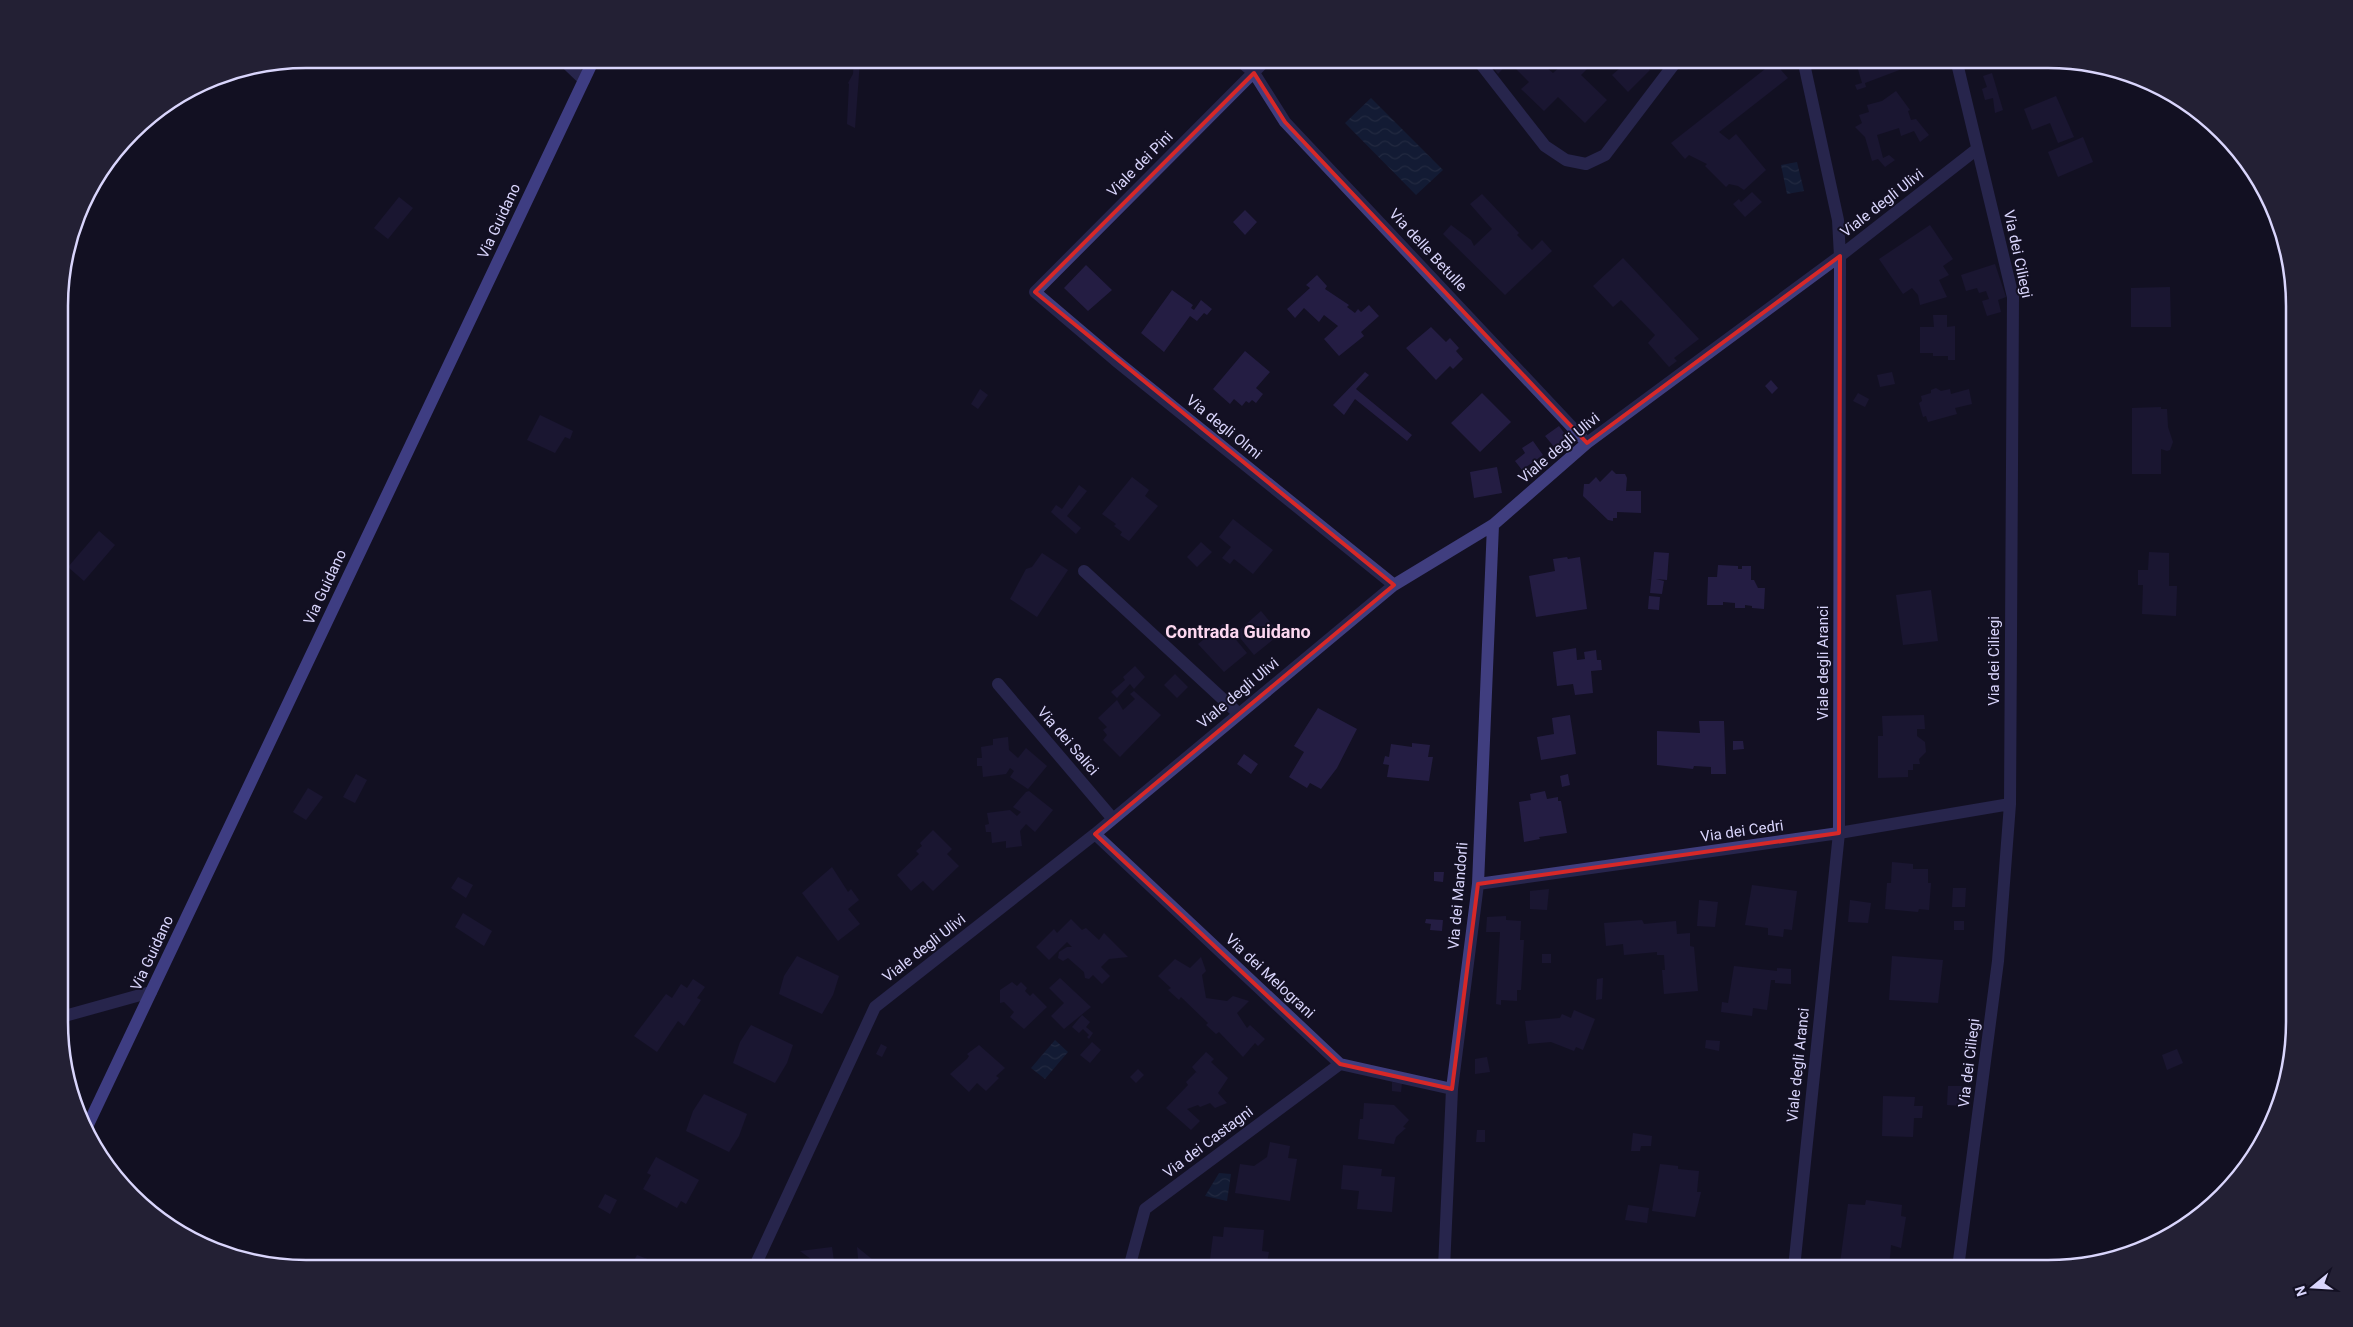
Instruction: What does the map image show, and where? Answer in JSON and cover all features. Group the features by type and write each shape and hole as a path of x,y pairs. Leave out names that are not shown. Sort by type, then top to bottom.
{"main road":[{"name":"Via Guidano","path":"90,1121 590,68"}],"street":[{"path":"571,68 584,80"},
{"name":"Via delle Betulle","path":"1248,68 1254,73 1285,122 1587,442"},
{"name":"Viale dei Pini","path":"1035,292 1259,68"},
{"path":"1484,68 1545,146 1566,160 1586,164 1605,155 1671,68"},
{"name":"Viale degli Aranci","path":"1795,1260 1838,834 1840,256 1838,220 1805,68"},
{"name":"Via dei Ciliegi","path":"1958,68 2013,297 2010,804 1998,961 1959,1260"},
{"name":"Viale degli Ulivi","path":"758,1260 875,1007 1095,834 1394,585 1493,525 1587,442 1840,256 1977,149"},
{"name":"Via degli Olmi","path":"1035,292 1115,360 1394,585"},
{"name":"Via dei Mandorli","path":"1444,1260 1452,1089 1478,884 1493,525"},
{"path":"1084,571 1239,714"},
{"name":"Via dei Salici","path":"998,684 1113,819"},
{"name":"Via dei Cedri","path":"1478,884 1838,834 2010,804"},
{"name":"Via dei Melograni","path":"1095,834 1340,1064"},
{"path":"68,1015 151,992"},
{"path":"1340,1064 1452,1089"},
{"name":"Via dei Castagni","path":"1131,1260 1145,1209 1340,1064"}],"highlighted area":[{"path":"1254,73 1285,122 1587,443 1840,256 1839,833 1478,884 1452,1089 1340,1064 1095,834 1394,585 1035,292"}],"water":[{"path":"1371,98 1443,170 1416,195 1345,123"},
{"path":"1797,162 1804,191 1787,194 1781,165"},
{"path":"1055,1040 1068,1052 1045,1079 1031,1068"},
{"path":"1219,1173 1231,1174 1227,1201 1205,1196"}],"building":[{"path":"853,68 859,68 855,128 847,124 848,83 853,74"},
{"path":"1494,68 1504,68 1498,74"},
{"path":"1515,68 1547,68 1553,73 1558,68 1588,68 1581,75 1607,100 1585,123 1558,97 1544,111 1521,89 1529,82"},
{"path":"1648,68 1650,70 1628,92 1612,75 1619,69"},
{"path":"1766,68 1779,68 1788,78 1719,132 1729,140 1736,134 1766,170 1744,190 1729,184 1726,187 1705,166 1707,164 1689,155 1685,159 1671,143"},
{"path":"1858,68 1902,68 1865,83 1866,87 1857,90 1855,85 1862,83"},
{"path":"1992,73 2003,110 1995,113 1993,98 1985,100 1982,89 1987,87 1983,76"},
{"path":"1896,91 1910,110 1908,111 1911,120 1916,119 1929,135 1920,142 1914,131 1901,136 1899,128 1877,135 1883,158 1889,155 1895,160 1885,167 1878,159 1872,161 1865,137 1855,127 1862,123 1859,115 1869,112 1867,105 1882,101"},
{"path":"2056,96 2074,137 2058,143 2050,123 2032,130 2024,109"},
{"path":"2083,137 2093,162 2058,177 2048,152"},
{"path":"1752,192 1762,202 1745,217 1733,204 1739,199 1741,202"},
{"path":"1482,194 1519,233 1517,235 1532,250 1542,240 1552,251 1505,295 1443,234 1451,225 1471,240 1474,246 1492,229 1470,204"},
{"path":"399,197 413,208 388,239 374,228"},
{"path":"1245,210 1257,222 1245,235 1233,222"},
{"path":"1930,225 1953,259 1943,266 1949,275 1939,280 1947,297 1920,305 1918,295 1912,288 1903,294 1879,259"},
{"path":"1623,258 1699,339 1674,358 1677,361 1669,367 1648,343 1655,335 1621,300 1613,307 1593,286"},
{"path":"1995,264 2006,297 1998,300 2001,312 1987,316 1982,301 1989,299 1986,291 1979,293 1977,288 1966,291 1961,275"},
{"path":"1086,265 1112,290 1088,311 1064,288"},
{"path":"1317,275 1327,286 1325,289 1349,305 1347,307 1355,313 1358,309 1361,312 1369,305 1379,316 1361,332 1364,336 1339,356 1324,339 1338,326 1324,315 1319,322 1304,308 1295,318 1287,309 1310,288 1306,285"},
{"path":"2170,287 2171,327 2131,327 2131,288"},
{"path":"1172,290 1193,305 1191,308 1194,310 1201,300 1212,309 1207,315 1204,313 1197,321 1190,316 1164,352 1141,333"},
{"path":"1933,315 1947,315 1947,327 1955,326 1955,360 1948,360 1948,356 1933,356 1933,353 1920,353 1920,327 1934,327"},
{"path":"1431,327 1446,342 1450,338 1459,348 1456,351 1463,359 1453,369 1450,366 1436,380 1406,348"},
{"path":"1245,351 1270,372 1256,388 1263,394 1256,403 1252,400 1249,403 1246,401 1242,406 1234,399 1230,404 1213,389"},
{"path":"1365,372 1369,375 1356,389 1412,435 1407,441 1355,399 1344,415 1333,405"},
{"path":"1892,372 1895,384 1880,387 1877,375"},
{"path":"1771,380 1778,388 1772,394 1765,386"},
{"path":"1936,388 1941,391 1950,389 1951,394 1969,389 1972,404 1955,408 1957,414 1928,422 1926,416 1923,417 1919,403 1922,401 1921,396 1931,393 1931,390"},
{"path":"980,389 988,395 978,409 971,404"},
{"path":"1482,393 1511,422 1480,452 1451,423"},
{"path":"1858,393 1869,399 1865,407 1853,401"},
{"path":"2161,407 2161,409 2167,409 2168,427 2173,442 2170,450 2161,449 2161,474 2132,474 2132,408"},
{"path":"540,415 573,431 570,439 565,437 555,453 527,440"},
{"path":"1559,426 1568,438 1555,448 1545,436"},
{"path":"1533,441 1543,455 1522,470 1515,461 1525,453 1522,448"},
{"path":"1497,467 1502,493 1474,498 1470,472"},
{"path":"1612,470 1616,474 1625,474 1627,478 1626,491 1641,491 1641,513 1617,512 1617,518 1613,518 1613,521 1608,520 1583,496 1584,484 1589,484 1596,477 1600,482"},
{"path":"1132,477 1149,490 1145,496 1158,506 1129,541 1120,535 1122,532 1114,526 1116,524 1102,514"},
{"path":"1079,485 1087,491 1067,516 1081,528 1076,534 1051,512 1056,505 1062,509"},
{"path":"1233,519 1273,550 1253,574 1234,559 1230,564 1222,558 1231,547 1219,537"},
{"path":"99,531 115,545 84,581 68,567"},
{"path":"1201,542 1212,552 1197,567 1187,557"},
{"path":"1654,552 1669,553 1667,580 1656,579 1664,581 1662,594 1650,593"},
{"path":"2149,552 2169,553 2169,586 2177,586 2176,616 2142,614 2143,585 2138,585 2138,570 2148,570"},
{"path":"1042,553 1068,570 1037,617 1010,599 1026,569 1032,567"},
{"path":"1567,557 1568,559 1580,557 1587,609 1536,617 1529,576 1555,571 1553,559"},
{"path":"1718,565 1738,566 1738,569 1742,569 1742,566 1751,566 1751,580 1754,580 1758,588 1765,588 1764,609 1745,605 1745,608 1735,608 1735,603 1723,602 1723,605 1707,605 1708,577 1717,577"},
{"path":"1931,590 1938,641 1903,645 1896,595"},
{"path":"1649,596 1660,597 1659,610 1648,609"},
{"path":"1261,611 1280,634 1254,655 1236,633"},
{"path":"1223,624 1247,653 1224,672 1198,644"},
{"path":"1576,648 1577,660 1585,659 1584,652 1596,650 1597,660 1601,660 1602,670 1591,671 1593,693 1575,695 1573,684 1557,686 1553,652"},
{"path":"1135,666 1145,677 1134,689 1130,684 1117,698 1111,692 1125,680 1123,677"},
{"path":"1175,674 1188,687 1177,698 1164,685"},
{"path":"1134,691 1161,715 1120,757 1103,740 1107,735 1103,730 1107,727 1098,718 1117,700 1123,710 1135,699 1130,694"},
{"path":"1318,708 1357,729 1337,768 1321,789 1310,783 1307,788 1289,777 1304,752 1294,746"},
{"path":"1570,715 1576,754 1541,760 1537,737 1554,734 1552,718"},
{"path":"1924,715 1925,729 1917,729 1917,736 1925,742 1926,752 1919,759 1920,764 1913,764 1913,770 1908,770 1908,777 1878,778 1878,736 1883,736 1882,716"},
{"path":"1699,721 1724,721 1726,774 1711,774 1711,767 1694,766 1693,769 1657,765 1657,731 1700,733"},
{"path":"1008,737 1009,750 1018,758 1026,748 1047,766 1028,789 1010,777 1014,771 1010,768 1006,774 983,777 982,766 977,766 977,758 982,758 981,747 993,745 993,739"},
{"path":"1733,741 1743,741 1744,749 1733,750"},
{"path":"1412,743 1430,745 1428,757 1433,757 1429,781 1387,777 1389,765 1383,764 1385,756 1389,757 1391,744 1412,747"},
{"path":"1244,754 1258,764 1251,774 1237,764"},
{"path":"356,774 367,780 355,803 343,797"},
{"path":"1568,774 1570,785 1562,787 1560,776"},
{"path":"308,788 323,797 306,820 293,812"},
{"path":"1029,791 1053,810 1035,832 1026,824 1020,831 1022,846 1006,848 1006,841 992,843 991,832 986,832 985,825 989,824 987,813 1010,810 1017,816 1021,812 1013,807"},
{"path":"1545,791 1547,799 1558,797 1558,801 1561,801 1567,833 1539,837 1540,839 1524,842 1519,802 1531,800 1530,794"},
{"path":"933,830 952,849 947,854 959,866 933,891 923,881 911,891 897,875 919,854 916,851 922,846 920,843"},
{"path":"1892,862 1913,864 1913,869 1928,869 1928,883 1931,883 1929,910 1919,909 1918,912 1885,909 1887,883 1891,883"},
{"path":"832,867 848,892 851,889 859,900 848,909 860,924 838,941 802,893"},
{"path":"1434,872 1444,872 1443,882 1434,881"},
{"path":"458,877 473,885 466,898 451,888"},
{"path":"1752,885 1797,891 1792,930 1784,929 1783,937 1768,935 1768,928 1745,925"},
{"path":"1953,888 1966,888 1965,907 1952,907"},
{"path":"1549,889 1547,910 1530,909 1530,891"},
{"path":"1699,900 1718,902 1715,927 1697,926"},
{"path":"1850,900 1871,903 1868,923 1848,922"},
{"path":"463,913 492,931 484,946 455,927"},
{"path":"1506,916 1506,920 1521,921 1520,940 1524,940 1521,990 1517,990 1517,1001 1501,1000 1501,1005 1496,1004 1500,932 1486,932 1487,917"},
{"path":"1071,919 1082,930 1086,928 1099,940 1104,933 1128,957 1109,959 1101,967 1110,976 1102,984 1093,975 1089,979 1085,978 1084,972 1068,958 1063,961 1058,958 1059,952 1067,947 1072,947 1067,942 1049,960 1036,947 1054,929 1057,933"},
{"path":"1426,919 1443,920 1442,931 1430,930 1431,924 1425,923"},
{"path":"1642,920 1644,924 1676,921 1677,934 1690,933 1690,946 1694,947 1698,991 1664,994 1662,970 1665,970 1664,955 1657,955 1657,952 1624,955 1623,944 1606,946 1604,923"},
{"path":"1954,921 1964,921 1964,930 1954,930"},
{"path":"1542,954 1551,954 1551,963 1542,963"},
{"path":"797,956 839,976 833,995 822,1014 779,994 784,976"},
{"path":"1892,956 1943,960 1938,1003 1889,1000"},
{"path":"1201,957 1206,971 1202,975 1206,998 1227,1001 1233,996 1249,1001 1237,1013 1247,1028 1250,1025 1265,1039 1258,1046 1255,1043 1243,1057 1219,1032 1216,1034 1206,1025 1208,1023 1181,997 1179,1000 1168,990 1171,988 1158,976 1175,959 1190,968"},
{"path":"1734,966 1777,971 1777,968 1791,969 1791,984 1775,983 1775,980 1771,980 1767,1010 1753,1008 1752,1016 1721,1012 1722,1002 1728,1003"},
{"path":"1060,978 1091,1007 1064,1029 1051,1016 1064,1003 1049,988"},
{"path":"1603,978 1602,999 1596,1000 1597,979"},
{"path":"693,979 705,987 697,998 701,1000 684,1026 678,1021 657,1052 634,1036 666,994 672,998 681,984 687,988"},
{"path":"1012,982 1017,986 1021,982 1027,988 1025,991 1030,996 1033,993 1047,1007 1024,1029 1010,1017 1014,1012 1004,1002 1000,1003 1000,990"},
{"path":"1574,1010 1595,1019 1583,1050 1576,1047 1574,1051 1551,1042 1528,1044 1525,1021 1560,1018 1562,1014 1571,1018"},
{"path":"1082,1015 1090,1022 1086,1027 1093,1033 1089,1039 1087,1037 1089,1035 1083,1029 1079,1033 1072,1027"},
{"path":"751,1025 793,1045 787,1063 775,1083 733,1063 740,1042"},
{"path":"1706,1040 1720,1041 1719,1051 1705,1048"},
{"path":"1092,1042 1101,1050 1090,1063 1080,1055"},
{"path":"881,1044 887,1047 882,1057 876,1054"},
{"path":"979,1045 1005,1068 996,1076 999,1078 986,1091 977,1083 969,1092 950,1074 967,1059 969,1056 967,1054"},
{"path":"2177,1049 2183,1063 2167,1070 2162,1055"},
{"path":"1206,1052 1214,1059 1211,1062 1228,1078 1218,1093 1227,1103 1215,1108 1210,1103 1187,1109 1200,1121 1191,1130 1166,1108 1188,1085 1186,1082 1196,1072 1198,1074 1192,1067"},
{"path":"1487,1057 1490,1072 1475,1074 1475,1059"},
{"path":"1138,1069 1144,1075 1136,1083 1130,1077"},
{"path":"1392,1082 1402,1083 1401,1092 1392,1091"},
{"path":"1948,1086 1965,1086 1964,1106 1947,1105"},
{"path":"704,1094 747,1114 739,1136 729,1152 686,1131 693,1111"},
{"path":"1883,1096 1915,1097 1914,1106 1923,1106 1922,1118 1914,1118 1913,1137 1882,1136"},
{"path":"1364,1103 1394,1105 1409,1120 1403,1127 1406,1128 1396,1137 1394,1144 1358,1139 1360,1119 1363,1119"},
{"path":"1477,1130 1485,1130 1485,1142 1476,1142"},
{"path":"1633,1133 1652,1136 1651,1146 1641,1146 1640,1151 1631,1151"},
{"path":"1270,1142 1290,1146 1288,1158 1297,1159 1290,1201 1235,1193 1240,1164 1254,1166 1267,1157"},
{"path":"656,1157 699,1180 686,1204 681,1201 677,1208 643,1189 651,1175 647,1173"},
{"path":"1660,1164 1678,1166 1678,1169 1699,1171 1697,1192 1701,1192 1695,1217 1652,1211"},
{"path":"1343,1165 1382,1169 1381,1176 1395,1177 1392,1212 1357,1209 1359,1191 1341,1189"},
{"path":"605,1194 617,1200 610,1214 598,1207"},
{"path":"1866,1200 1902,1205 1901,1216 1906,1217 1901,1248 1891,1245 1890,1260 1840,1260 1848,1204 1865,1205"},
{"path":"1628,1205 1649,1208 1647,1223 1625,1220"},
{"path":"1224,1227 1264,1230 1262,1251 1269,1252 1268,1260 1210,1260 1213,1236 1223,1237"},
{"path":"832,1247 834,1260 812,1260 800,1251"},
{"path":"857,1247 873,1260 858,1260"},
{"path":"637,1255 650,1260 634,1260"}],"district":[{"name":"Contrada Guidano","path":"1238,632"}]}
